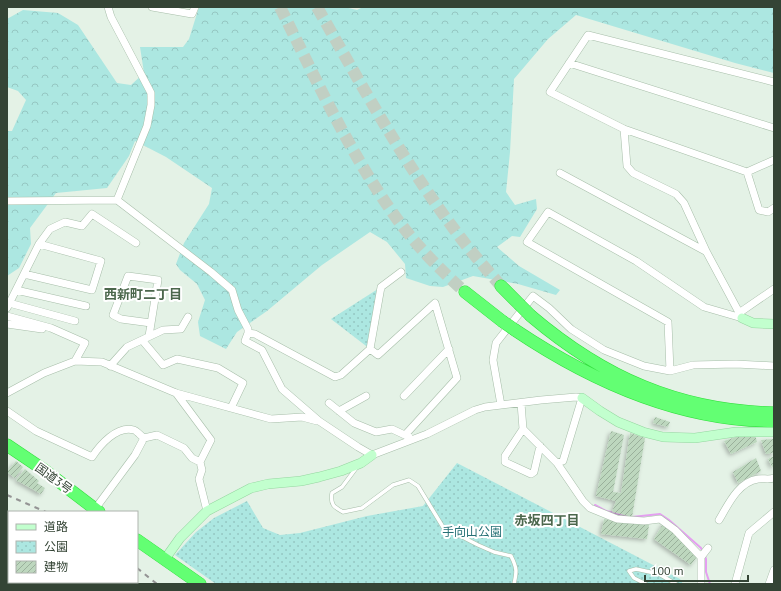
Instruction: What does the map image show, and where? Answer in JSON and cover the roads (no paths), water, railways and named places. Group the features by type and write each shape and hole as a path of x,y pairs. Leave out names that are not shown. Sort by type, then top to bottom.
{"highway":[{"path":"501,286 531,316 551,333 586,358 623,378 643,387 688,402 738,411 774,413"},
{"path":"465,292 502,321 533,342 574,365 616,385 647,398 688,410 736,420"},
{"path":"574,365 603,388"},
{"path":"705,422 736,420 774,421"},
{"name":"国道3号","path":"7,445 44,470 97,510"},
{"path":"138,541 200,584"}],"street":[{"path":"108,7 111,17 151,92 148,126 117,200"},
{"path":"152,7 192,14 195,7"},
{"path":"774,82 588,35 550,92 624,130 747,172 774,160"},
{"path":"569,63 774,128"},
{"path":"624,130 627,166 633,174 676,194 684,203 706,252 740,315"},
{"path":"747,172 759,210 768,212 774,208"},
{"path":"560,173 706,252"},
{"path":"7,201 117,200 205,267 232,290 238,310 248,329 245,341 262,350 282,389 319,421 372,455"},
{"path":"670,371 668,322 527,242 548,212 636,261 704,307 740,315 753,323 774,324"},
{"path":"75,321 8,306 39,244 50,229 65,222 82,226 92,214 136,243"},
{"path":"24,274 92,290 101,261 39,244"},
{"path":"248,333 255,334 336,377 341,375 370,349 381,287 401,272"},
{"path":"149,336 150,329 152,322 158,280 128,276 113,315 121,319 136,321 144,322 152,323"},
{"path":"16,290 86,306"},
{"path":"740,315 774,290"},
{"path":"501,405 493,360 496,343 534,296 571,329 604,350 644,366 670,371 693,365 736,364 774,366"},
{"path":"370,349 378,355 435,303 457,378 405,435"},
{"path":"7,316 51,328 85,343 75,361"},
{"path":"110,366 127,347 163,330 181,329 188,317"},
{"path":"7,324 60,332"},
{"path":"142,340 163,364 177,359 218,368 243,383 231,408"},
{"path":"404,396 449,348"},
{"path":"7,393 44,373 75,361 102,362 176,393 271,419 302,417 319,421"},
{"path":"176,393 211,440 200,462 202,470 199,479 207,511"},
{"path":"339,411 366,396"},
{"path":"165,559 180,538 207,511 251,488 268,484 307,480 340,471 361,463 372,455 413,439 475,410 485,407 576,397 582,398 618,422 643,432 663,437 695,438 736,432 774,432"},
{"path":"557,463 563,461 582,398"},
{"path":"329,403 354,423 376,432 392,429 413,439"},
{"path":"521,403 523,429 505,456 505,462 531,474 534,472 540,446"},
{"path":"7,411 36,431 92,457 98,447 120,430 134,430 144,438"},
{"path":"523,429 557,463 583,501 590,508 618,518 644,521 660,519 675,530 701,557"},
{"path":"97,510 135,455 144,438 157,435 184,448 192,458 200,462"},
{"path":"719,520 731,499 742,486 757,479 774,478"},
{"path":"735,584 749,533 774,512"},
{"path":"701,584 701,557 707,549"},
{"path":"769,584 774,570"}],"lane":[{"path":"361,463 342,487 332,493 331,500 334,507 343,512 362,508 393,485 409,480 418,486 443,527 483,548 511,556 517,570 514,584"},
{"path":"646,584 634,578 629,571 636,569 659,574 676,584"}],"waterway":[{"path":"595,505 606,511 632,517 660,514 701,548 703,552"},
{"path":"705,556 706,572 710,584"}],"tunnel":[{"path":"280,7 331,110 374,185 398,220 416,242 444,273 465,292"},
{"path":"317,7 385,125 421,182 460,237 501,286"}],"railway":[{"path":"7,495 44,511"},
{"path":"138,569 157,584"}],"district":[{"name":"西新町二丁目","path":"143,294"},
{"name":"赤坂四丁目","path":"547,520"}],"park label":[{"name":"手向山公園","path":"472,531"}]}
